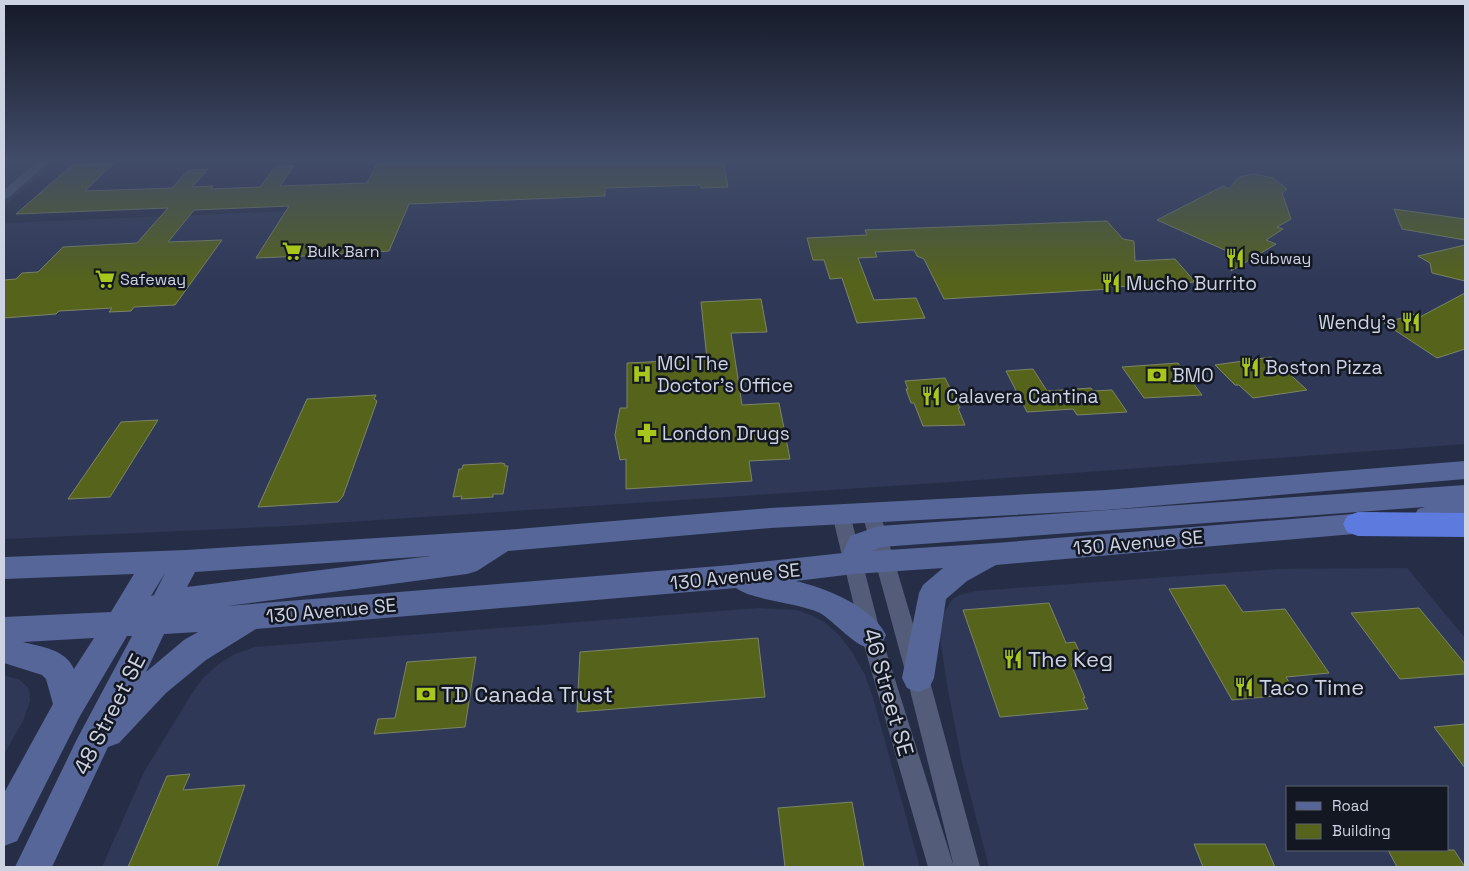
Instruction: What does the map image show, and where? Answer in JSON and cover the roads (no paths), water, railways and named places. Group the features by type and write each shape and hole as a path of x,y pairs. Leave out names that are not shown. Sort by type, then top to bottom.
{"highway":[{"path":"1358,524 1465,525"}],"main road":[{"name":"130 Avenue SE","path":"4,630 119,624 160,613 251,617 731,577 854,563 879,537 1106,500 1465,470"},
{"path":"879,537 1465,494"},
{"name":"130 Avenue SE","path":"4,568 186,561 504,541 770,518 842,514 879,537 996,554 1358,524 1465,512"},
{"path":"160,613 232,593 467,563 504,541"},
{"path":"918,678 934,593 957,573 996,554"},
{"name":"48 Street SE","path":"33,867 89,751 186,561"},
{"name":"48 Street SE","path":"4,828 69,705 157,562"},
{"path":"731,577 817,598 837,608 871,635"},
{"path":"89,751 155,683 194,650 251,617"},
{"path":"4,650 52,664 60,672 69,705"}],"street":[{"name":"46 Street SE","path":"842,514 871,635 942,867"},
{"name":"46 Street SE","path":"879,537 918,678 966,867"}],"place":[{"name":"Bulk Barn","path":"292,251"},
{"name":"Subway","path":"1235,258"},
{"name":"Safeway","path":"105,279"},
{"name":"Mucho Burrito","path":"1111,283"},
{"name":"Wendy's","path":"1411,322"},
{"name":"Boston Pizza","path":"1250,367"},
{"name":"MCI The Doctor's Office","path":"642,374"},
{"name":"BMO","path":"1157,375"},
{"name":"Calavera Cantina","path":"931,396"},
{"name":"London Drugs","path":"647,433"},
{"name":"The Keg","path":"1013,659"},
{"name":"Taco Time","path":"1244,687"},
{"name":"TD Canada Trust","path":"426,694"}]}
